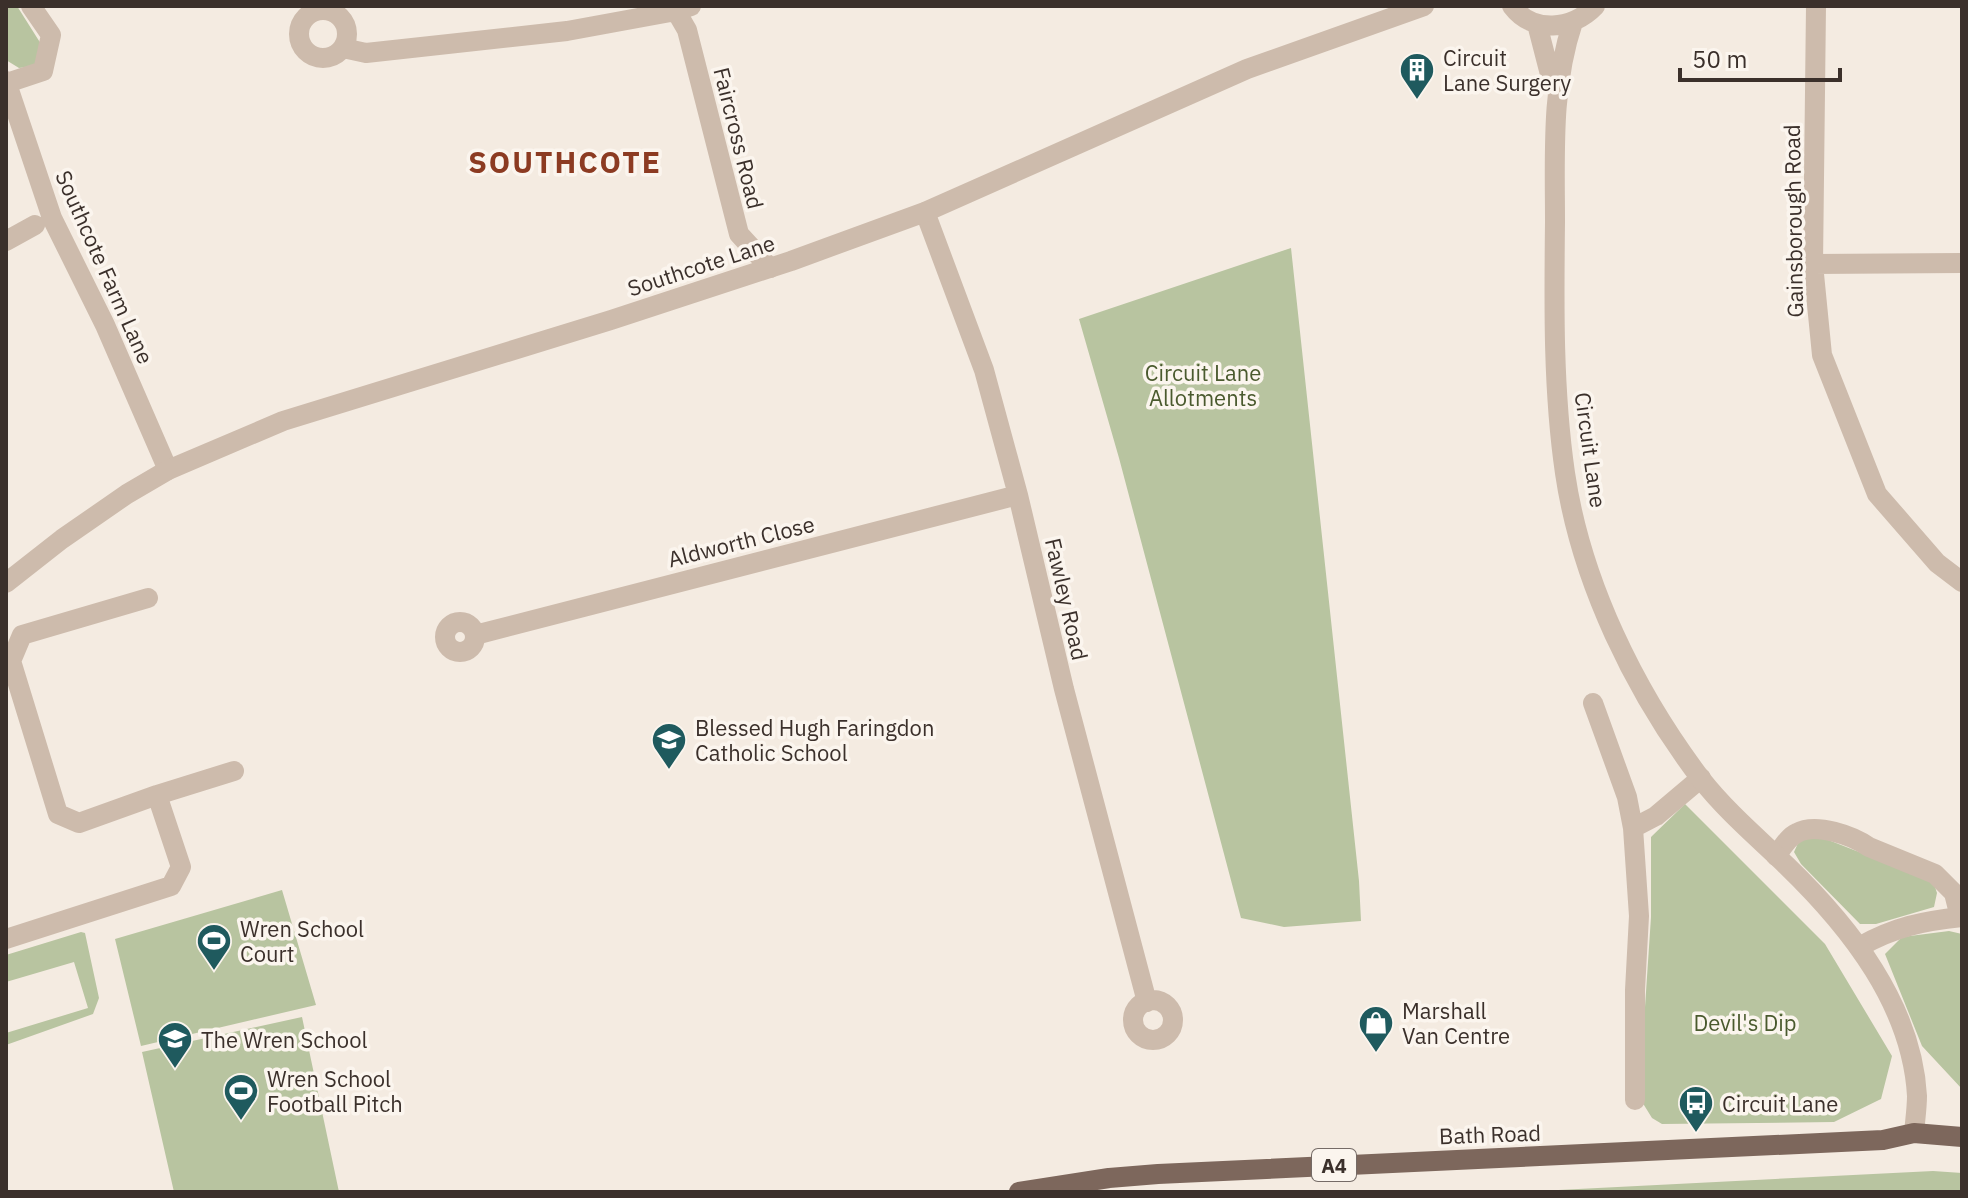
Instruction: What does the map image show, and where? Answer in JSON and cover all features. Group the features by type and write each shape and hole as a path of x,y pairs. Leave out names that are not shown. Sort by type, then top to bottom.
{"main road":[{"name":"Bath Road","path":"1019,1192 1158,1174 1883,1140 1914,1133 1962,1137"}],"street":[{"path":"6,82 43,71 51,35 31,6"},
{"name":"Southcote Lane","path":"6,583 101,512 168,470 283,421 770,268 925,212 1247,69 1424,6"},
{"path":"1512,6 1537,24 1555,27 1578,20 1595,6"},
{"name":"Gainsborough Road","path":"1816,6 1813,264 1822,355 1877,494 1937,563 1962,582"},
{"path":"343,48 366,53 567,31 683,9"},
{"name":"Faircross Road","path":"683,9 739,234 770,268"},
{"name":"Circuit Lane","path":"1573,22 1562,54 1556,97 1553,330 1565,475 1587,563 1614,636 1665,725 1701,778 1730,812 1832,913 1859,947 1893,1007 1909,1050 1917,1097 1914,1133"},
{"name":"Circuit Lane","path":"1537,24 1556,97"},
{"name":"Southcote Farm Lane","path":"6,82 52,218 105,325 168,470"},
{"name":"Fawley Road","path":"925,212 984,370 1147,1002"},
{"path":"6,241 35,225"},
{"path":"1813,264 1962,263"},
{"name":"Aldworth Close","path":"475,635 1018,495"},
{"path":"148,598 22,635 11,661 58,814 79,823 234,771"},
{"path":"1593,703 1627,797 1633,828 1639,916 1635,1100"},
{"path":"1633,828 1656,816 1701,778"},
{"path":"6,939 171,886 181,867 157,795"},
{"path":"1776,856 1794,834 1810,829 1860,840 1869,847 1935,874 1954,893 1961,917 1931,919 1887,932 1859,947"}],"green space":[{"path":"6,6 17,6 41,44 36,66 19,68 6,60"},
{"name":"Circuit Lane Allotments","path":"1291,248 1361,921 1284,927 1241,918 1079,319"},
{"name":"Devil's Dip","path":"1685,804 1825,944 1892,1056 1881,1099 1834,1122 1662,1124 1652,1118 1639,1097 1651,917 1651,837"},
{"path":"1813,834 1933,881 1937,893 1934,907 1876,924 1860,924 1801,864 1794,852 1800,839"},
{"name":"Wren School Court","path":"282,890 316,1005 141,1046 115,939"},
{"path":"1949,931 1962,934 1962,1089 1922,1046 1885,954 1902,937"},
{"path":"85,933 99,998 93,1014 6,1045 6,1033 88,1008 74,962 6,982 6,955"},
{"name":"Wren School Football Pitch","path":"302,1017 339,1192 174,1192 142,1052"},
{"path":"1933,1171 1962,1173 1962,1192 1518,1192"}],"place":[{"name":"Circuit Lane Surgery","path":"1417,101"},
{"name":"Blessed Hugh Faringdon Catholic School","path":"669,771"},
{"name":"Wren School Court","path":"214,972"},
{"name":"Marshall Van Centre","path":"1376,1054"},
{"name":"The Wren School","path":"175,1070"},
{"name":"Wren School Football Pitch","path":"241,1122"},
{"name":"Circuit Lane","path":"1696,1134"}],"district":[{"name":"SOUTHCOTE","path":"565,161"}]}
